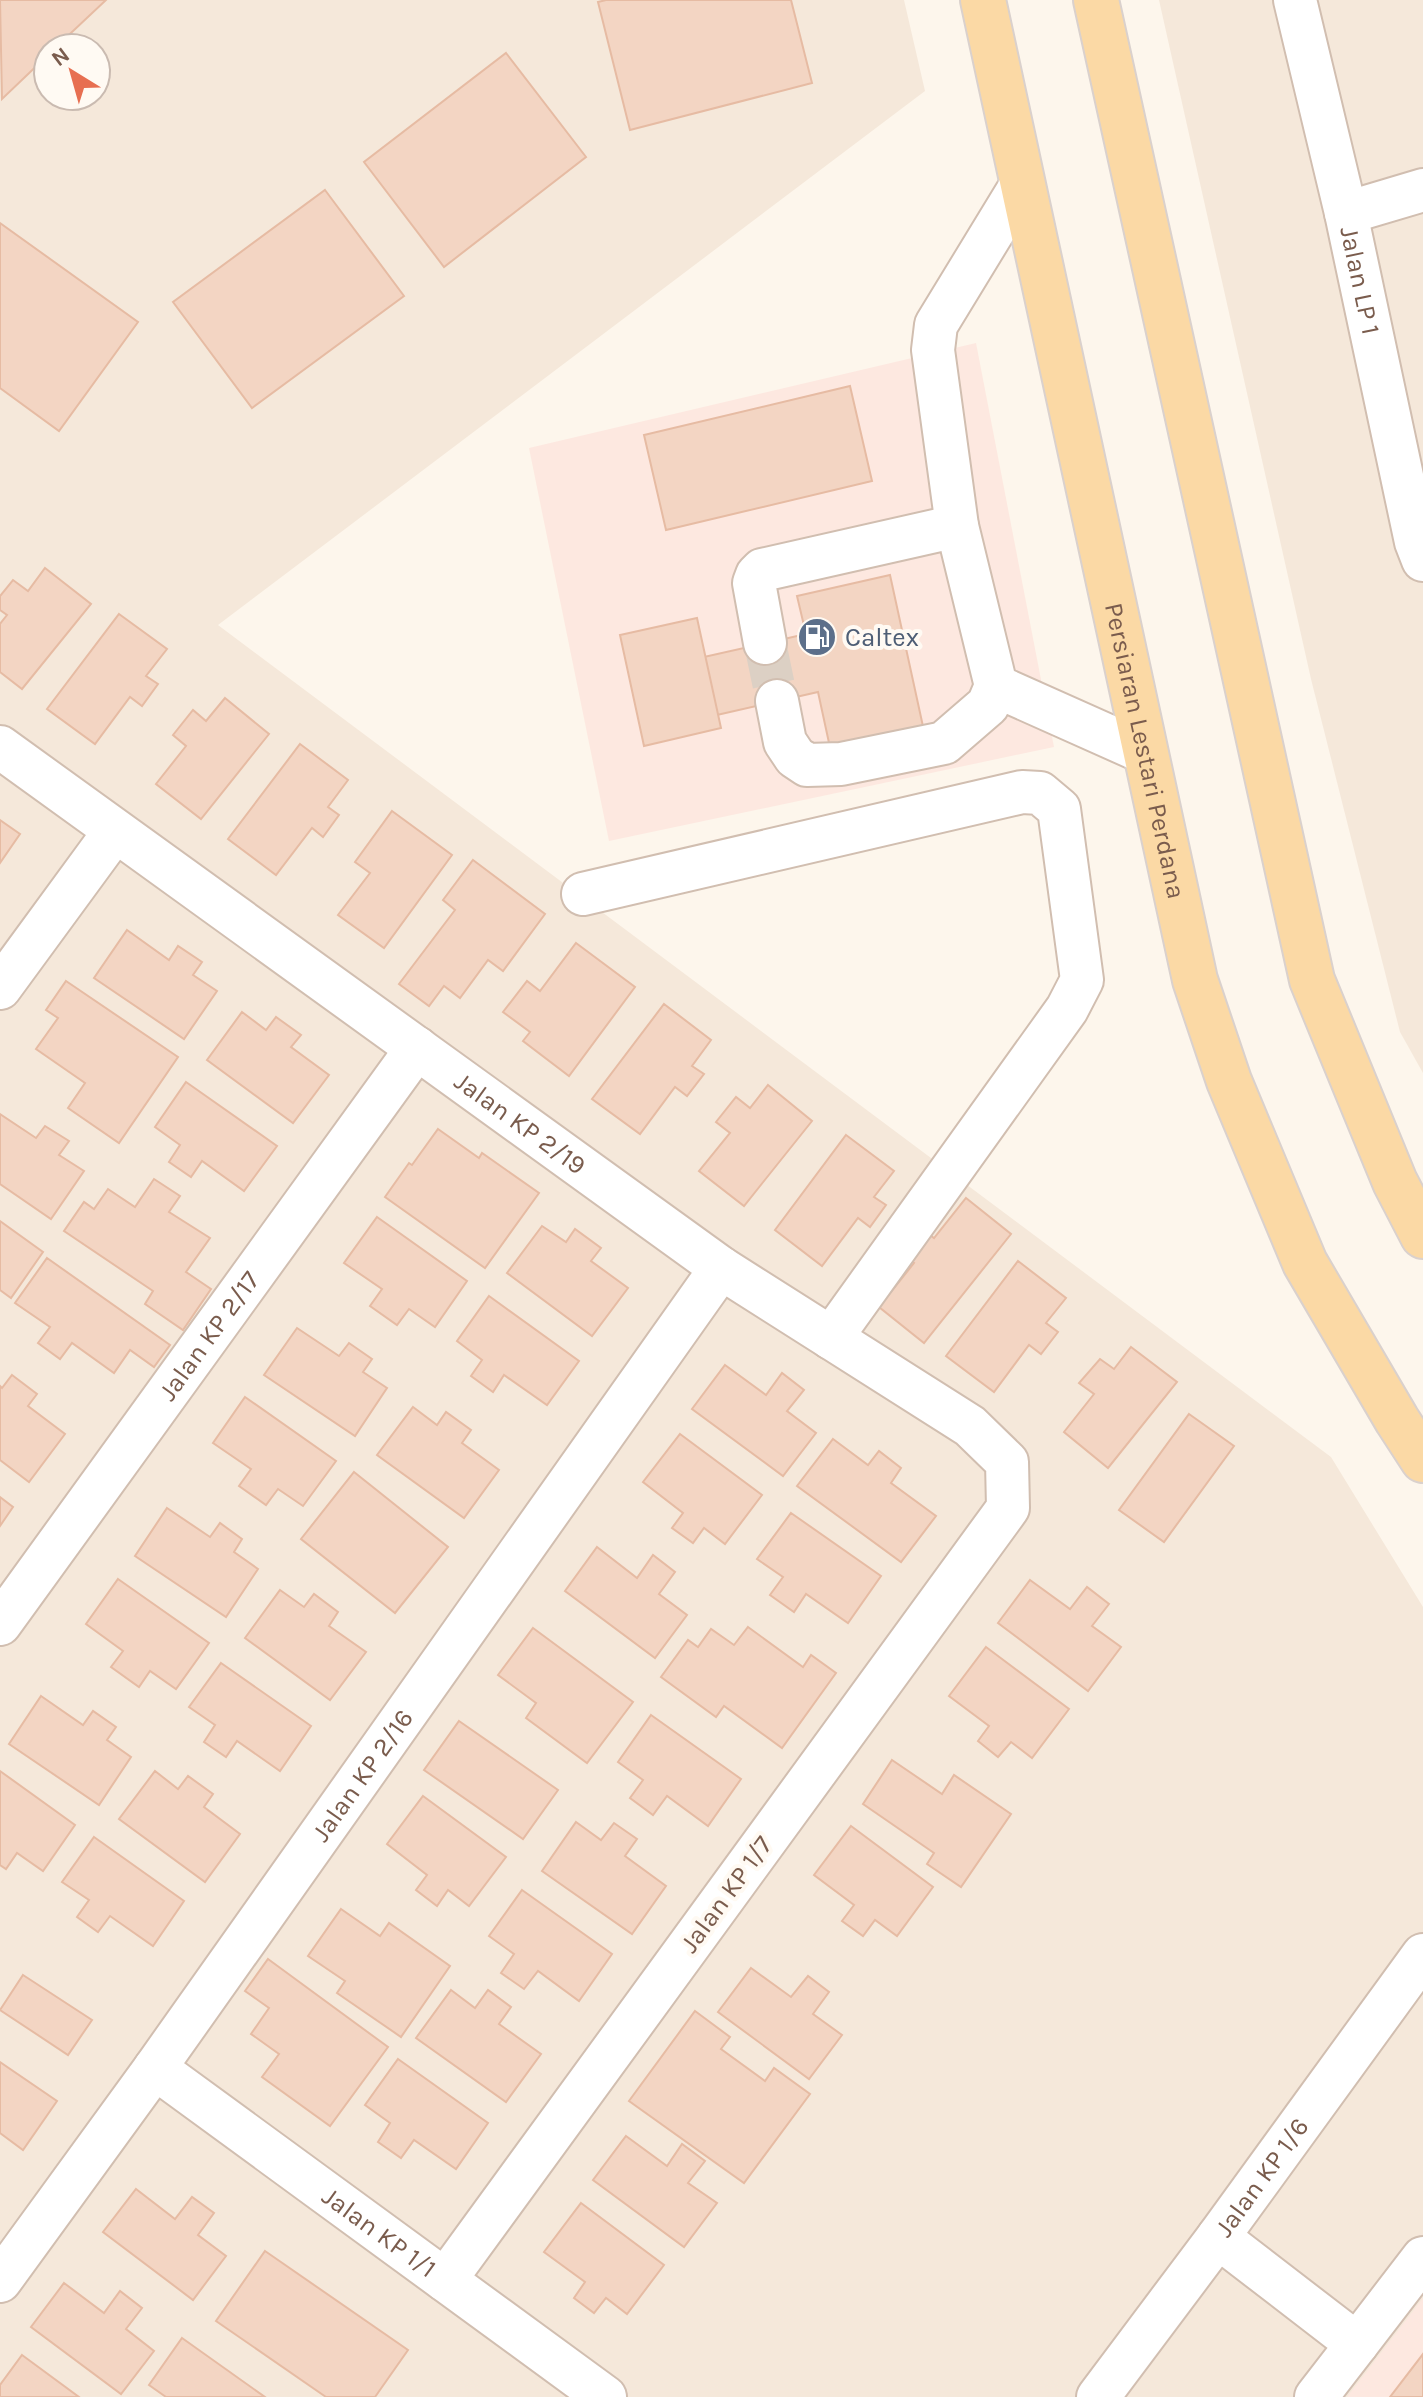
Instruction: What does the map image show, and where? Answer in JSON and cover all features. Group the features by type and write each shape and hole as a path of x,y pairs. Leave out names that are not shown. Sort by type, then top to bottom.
{"main road":[{"name":"Persiaran Lestari Perdana","path":"983,0 1195,980 1229,1081 1305,1263 1423,1460"},
{"path":"1096,0 1312,980 1395,1182 1423,1236"}],"street":[{"name":"Jalan LP 1","path":"1295,0 1346,213 1416,542 1423,560"},
{"path":"777,701 785,742 795,757 807,765 841,764 944,743 988,705 996,686 957,526 933,350 936,325 1022,184"},
{"path":"1346,213 1423,190"},
{"path":"765,643 754,583 762,570 957,526"},
{"path":"996,686 1146,753"},
{"name":"Jalan KP 2/19","path":"0,747 721,1268 970,1426 1007,1462 1008,1508"},
{"path":"583,894 1022,792 1040,793 1059,809 1082,980 1067,1009 831,1338"},
{"path":"0,988 115,831"},
{"name":"Jalan KP 2/17","path":"0,1624 417,1048"},
{"name":"Jalan KP 2/16","path":"0,2281 155,2068 721,1268"},
{"name":"Jalan KP 1/7","path":"445,2280 1008,1508"},
{"name":"Jalan KP 1/6","path":"1098,2397 1423,1955"},
{"name":"Jalan KP 1/1","path":"155,2068 605,2397"},
{"path":"1218,2237 1357,2344"},
{"path":"1316,2397 1423,2258"}],"shaded area":[{"path":"0,0 904,0 925,91 218,625 1331,1457 1423,1607 1423,2397 0,2397"},
{"path":"1159,0 1423,0 1423,1073 1400,1032 1311,679"},
{"path":"976,343 1054,747 609,841 529,448"},
{"path":"1423,2298 1423,2397 1347,2397"}],"building":[{"path":"0,0 106,0 72,32 32,32 32,70 2,99"},
{"path":"791,0 812,83 630,130 598,2"},
{"path":"506,53 586,157 444,267 364,162"},
{"path":"325,190 404,296 252,408 173,302"},
{"path":"0,223 138,322 59,431 0,388"},
{"path":"850,386 872,481 666,530 644,435"},
{"path":"45,568 91,604 22,689 0,672 0,624 7,615 0,610 0,596 13,580 28,591"},
{"path":"890,575 924,731 831,752 818,692 708,717 695,659 806,634 797,596"},
{"path":"119,614 167,649 146,676 158,684 142,706 130,697 95,744 47,709"},
{"path":"697,618 721,728 644,746 620,635"},
{"path":"225,698 269,734 201,819 156,784 186,746 173,735 193,710 206,721"},
{"path":"300,744 348,780 328,807 339,815 323,837 312,828 276,875 228,839"},
{"path":"392,811 452,855 384,948 338,915 370,873 355,862"},
{"path":"0,820 20,834 0,863"},
{"path":"473,860 545,914 503,971 488,960 460,998 444,986 429,1006 399,984 455,910 443,900"},
{"path":"127,930 169,960 178,946 202,962 193,975 217,991 184,1039 94,978"},
{"path":"576,943 635,987 569,1076 523,1041 530,1032 503,1012 527,981 540,991"},
{"path":"66,981 178,1057 119,1143 68,1108 85,1083 36,1049 58,1018 46,1010"},
{"path":"664,1004 711,1040 692,1066 704,1074 687,1096 675,1087 640,1134 592,1099"},
{"path":"242,1012 266,1030 276,1017 301,1035 291,1047 329,1075 293,1123 207,1060"},
{"path":"186,1082 277,1146 244,1191 202,1161 191,1177 169,1162 180,1145 155,1127"},
{"path":"768,1085 812,1121 744,1206 699,1171 730,1133 716,1122 736,1097 750,1108"},
{"path":"0,1114 36,1138 45,1126 69,1141 59,1155 84,1171 51,1219 0,1184"},
{"path":"438,1129 479,1158 482,1153 539,1193 485,1268 385,1197"},
{"path":"846,1135 894,1171 874,1197 886,1205 870,1227 858,1218 822,1266 775,1230"},
{"path":"154,1179 180,1196 169,1212 210,1238 186,1272 211,1289 183,1330 145,1304 153,1291 64,1231 84,1202 94,1209 108,1189 135,1207"},
{"path":"966,1198 1011,1234 924,1343 879,1307 914,1263 900,1252 921,1228 934,1238"},
{"path":"377,1217 467,1281 435,1327 409,1309 397,1325 370,1306 382,1289 344,1263"},
{"path":"0,1221 43,1252 11,1298 0,1290"},
{"path":"542,1226 566,1242 575,1229 601,1248 591,1261 628,1288 592,1336 507,1273"},
{"path":"47,1258 170,1345 154,1367 130,1350 114,1373 72,1343 60,1359 38,1343 50,1327 15,1303"},
{"path":"1018,1261 1066,1298 1046,1323 1058,1332 1041,1354 1029,1345 994,1392 946,1356"},
{"path":"489,1296 579,1361 547,1405 504,1375 493,1392 471,1376 482,1360 457,1341"},
{"path":"297,1328 339,1356 349,1343 372,1359 363,1372 387,1388 355,1436 264,1375"},
{"path":"1131,1347 1177,1382 1108,1468 1064,1432 1094,1394 1079,1383 1100,1359 1114,1369"},
{"path":"725,1365 766,1395 782,1373 804,1390 787,1411 816,1433 783,1476 692,1409"},
{"path":"12,1375 37,1394 28,1406 65,1434 29,1482 0,1460 0,1386 2,1388"},
{"path":"245,1397 336,1461 303,1506 278,1489 266,1505 239,1486 251,1469 213,1443"},
{"path":"413,1407 437,1425 446,1412 471,1430 462,1443 499,1470 464,1518 377,1455"},
{"path":"1189,1414 1234,1446 1164,1542 1119,1510"},
{"path":"680,1434 762,1495 725,1544 704,1528 693,1543 672,1528 683,1513 643,1482"},
{"path":"833,1439 868,1465 879,1451 901,1468 891,1483 936,1516 901,1562 797,1486"},
{"path":"354,1472 448,1547 395,1613 301,1539"},
{"path":"0,1497 13,1507 0,1526"},
{"path":"167,1508 210,1537 220,1523 242,1539 234,1552 258,1569 226,1617 135,1556"},
{"path":"791,1513 881,1576 848,1623 806,1594 794,1612 770,1595 783,1577 757,1559"},
{"path":"597,1547 637,1578 653,1555 675,1572 659,1594 687,1615 655,1658 565,1591"},
{"path":"118,1579 209,1643 176,1689 150,1671 139,1687 111,1667 123,1651 86,1624"},
{"path":"1030,1580 1070,1609 1087,1587 1109,1604 1092,1626 1121,1647 1088,1691 998,1623"},
{"path":"280,1590 304,1607 314,1594 338,1612 329,1626 366,1652 330,1700 245,1638"},
{"path":"748,1627 803,1667 811,1655 836,1673 782,1748 724,1706 716,1717 661,1677 688,1640 698,1647 711,1629 734,1645"},
{"path":"533,1628 633,1702 587,1763 526,1718 536,1703 498,1675"},
{"path":"986,1647 1069,1709 1032,1758 1011,1742 998,1757 978,1741 989,1726 949,1696"},
{"path":"221,1663 311,1726 280,1771 237,1741 226,1757 204,1742 215,1725 189,1707"},
{"path":"41,1696 83,1725 93,1711 116,1727 107,1740 131,1757 99,1805 9,1744"},
{"path":"651,1715 741,1779 708,1826 667,1796 653,1815 630,1798 643,1780 618,1762"},
{"path":"459,1721 558,1790 523,1839 424,1770"},
{"path":"892,1760 942,1794 954,1775 1011,1814 961,1887 927,1864 934,1853 863,1804"},
{"path":"0,1771 75,1825 43,1871 17,1853 6,1869 0,1865"},
{"path":"155,1771 178,1789 188,1776 213,1794 204,1807 240,1834 205,1882 119,1819"},
{"path":"423,1796 506,1857 469,1906 448,1890 437,1906 416,1890 427,1875 387,1844"},
{"path":"576,1822 601,1840 614,1823 637,1839 625,1856 666,1886 632,1934 542,1871"},
{"path":"851,1826 933,1887 897,1936 875,1920 863,1936 842,1921 854,1905 814,1875"},
{"path":"94,1837 184,1901 153,1946 110,1916 98,1932 77,1917 89,1900 62,1882"},
{"path":"522,1890 612,1954 579,2001 538,1971 524,1989 501,1973 514,1954 489,1936"},
{"path":"341,1909 380,1936 389,1923 450,1966 401,2037 337,1993 345,1981 308,1956"},
{"path":"268,1959 388,2047 330,2126 262,2077 279,2054 251,2034 269,2008 245,1991"},
{"path":"751,1968 791,1997 808,1976 829,1992 813,2014 842,2035 809,2079 718,2012"},
{"path":"23,1975 92,2020 68,2055 0,2010"},
{"path":"451,1990 475,2008 488,1990 511,2007 499,2024 541,2054 506,2102 416,2038"},
{"path":"695,2011 730,2037 721,2049 765,2081 774,2068 810,2094 744,2183 629,2101"},
{"path":"398,2059 488,2123 456,2169 414,2140 401,2158 378,2142 390,2123 365,2105"},
{"path":"0,2062 57,2101 23,2150 0,2133"},
{"path":"626,2136 667,2166 682,2144 705,2161 688,2183 717,2203 684,2247 593,2180"},
{"path":"136,2189 175,2219 192,2197 214,2213 198,2235 226,2256 193,2300 103,2232"},
{"path":"581,2203 664,2265 627,2314 606,2298 594,2313 574,2298 585,2282 544,2252"},
{"path":"265,2251 408,2350 375,2397 326,2397 216,2321"},
{"path":"64,2283 104,2313 120,2291 142,2308 126,2329 154,2351 121,2394 31,2327"},
{"path":"182,2338 265,2397 166,2397 149,2385"},
{"path":"1423,2354 1423,2397 1390,2397"},
{"path":"22,2355 79,2397 0,2397 0,2385"}],"tunnel":[{"path":"765,643 777,701"}],"place":[{"name":"Caltex","path":"817,637"}]}
